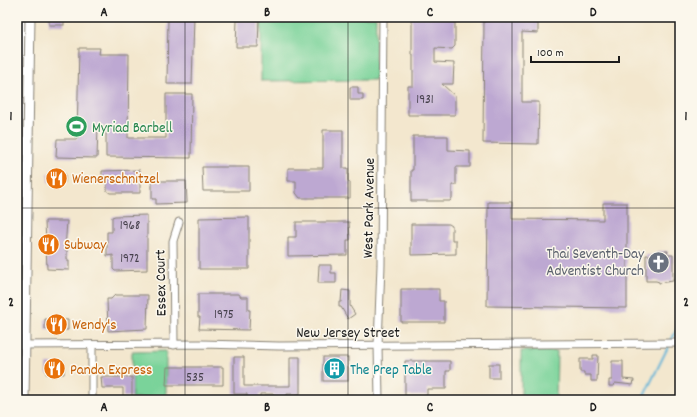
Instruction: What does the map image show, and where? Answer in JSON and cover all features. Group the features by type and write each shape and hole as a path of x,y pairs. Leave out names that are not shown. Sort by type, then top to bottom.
{"main road":[{"path":"17,192 20,17"},
{"path":"24,400 21,345 30,17"},
{"path":"18,107 24,124 28,126"}],"street":[{"name":"West Park Avenue","path":"379,400 378,345 381,265 383,17"},
{"name":"Essex Court","path":"174,345 173,241 179,222"},
{"name":"New Jersey Street","path":"21,345 680,343"},
{"path":"92,345 92,400"}],"green space":[{"path":"261,17 376,17 375,80 261,81"},
{"path":"166,351 166,398 132,398 132,352"},
{"path":"521,351 557,351 556,400 521,400"}],"building":[{"path":"49,17 64,17 64,25 49,25"},
{"path":"168,17 194,17 192,84 167,84"},
{"path":"412,17 455,17 455,46 452,49 435,48 435,62 454,63 453,84 442,84 455,96 455,115 408,115 408,86 413,86"},
{"path":"484,17 538,18 538,33 522,32 522,102 539,102 538,144 483,143"},
{"path":"237,20 259,20 258,47 236,47"},
{"path":"79,48 100,48 99,54 129,54 128,138 166,138 166,94 192,94 191,158 106,157 106,127 98,127 97,158 56,157 57,139 77,139"},
{"path":"350,87 358,87 358,94 363,94 363,100 350,100"},
{"path":"323,130 343,130 343,168 348,168 350,198 300,198 296,193 296,181 288,181 288,168 323,168"},
{"path":"413,136 448,136 448,150 470,151 470,167 456,167 456,185 452,185 452,198 450,201 411,201"},
{"path":"202,167 249,167 249,191 203,191"},
{"path":"140,170 140,193 110,193 107,191 107,178 102,178 102,171"},
{"name":"Wienerschnitzel","path":"48,174 65,174 65,182 48,182"},
{"path":"152,181 186,181 187,203 156,204 156,199 152,199"},
{"path":"488,202 512,202 512,219 603,220 603,203 627,203 627,308 487,306"},
{"path":"147,215 147,270 115,271 113,269 113,255 107,256 107,232 112,232 112,217"},
{"path":"249,217 249,269 199,269 199,218"},
{"path":"45,221 67,221 65,250 67,250 67,260 69,260 69,270 47,269"},
{"path":"296,222 349,222 350,240 347,240 347,255 288,256 288,237 296,237"},
{"path":"411,224 449,224 452,226 452,240 456,240 456,254 411,255"},
{"path":"657,251 668,251 667,255 673,255 673,281 659,283 656,281 646,281 646,255 657,255"},
{"path":"319,265 331,265 331,273 336,273 336,283 318,283"},
{"path":"401,289 439,289 439,301 444,301 444,322 401,322"},
{"path":"342,290 350,291 350,306 355,314 348,319 341,307 339,307"},
{"path":"198,294 239,294 241,297 248,297 248,310 250,310 249,330 199,329 200,317 198,317"},
{"path":"115,295 148,295 147,329 108,331 107,299 111,299"},
{"name":"Wendy's","path":"45,319 68,320 68,330 45,329"},
{"path":"593,355 598,355 597,381 591,381 591,375 584,375 584,372 580,372 580,359 593,359"},
{"path":"234,357 244,357 244,386 290,386 290,357 300,357 300,394 287,394 287,400 274,400 274,394 260,394 260,400 247,400 247,394 234,394"},
{"name":"The Prep Table","path":"323,357 348,357 348,381 323,381"},
{"path":"405,361 450,361 450,371 446,371 446,389 427,389 427,396 405,396"},
{"path":"612,361 623,361 623,379 634,380 633,385 615,383 614,386 609,386 609,380 612,380"},
{"name":"Panda Express","path":"46,364 65,364 64,374 46,374"},
{"path":"489,364 499,364 499,378 489,378"},
{"path":"167,367 223,367 223,385 166,385"},
{"path":"101,377 132,377 132,397 123,397 123,388 102,388"}],"waterway":[{"path":"671,341 680,322"},
{"path":"642,400 669,345"}],"place":[{"name":"Myriad Barbell","path":"77,127"},
{"name":"Wienerschnitzel","path":"57,178"},
{"name":"Subway","path":"49,244"},
{"name":"Thai Seventh-Day Adventist Church","path":"659,262"},
{"name":"Wendy's","path":"57,324"},
{"name":"Panda Express","path":"55,369"},
{"name":"The Prep Table","path":"335,369"}]}
